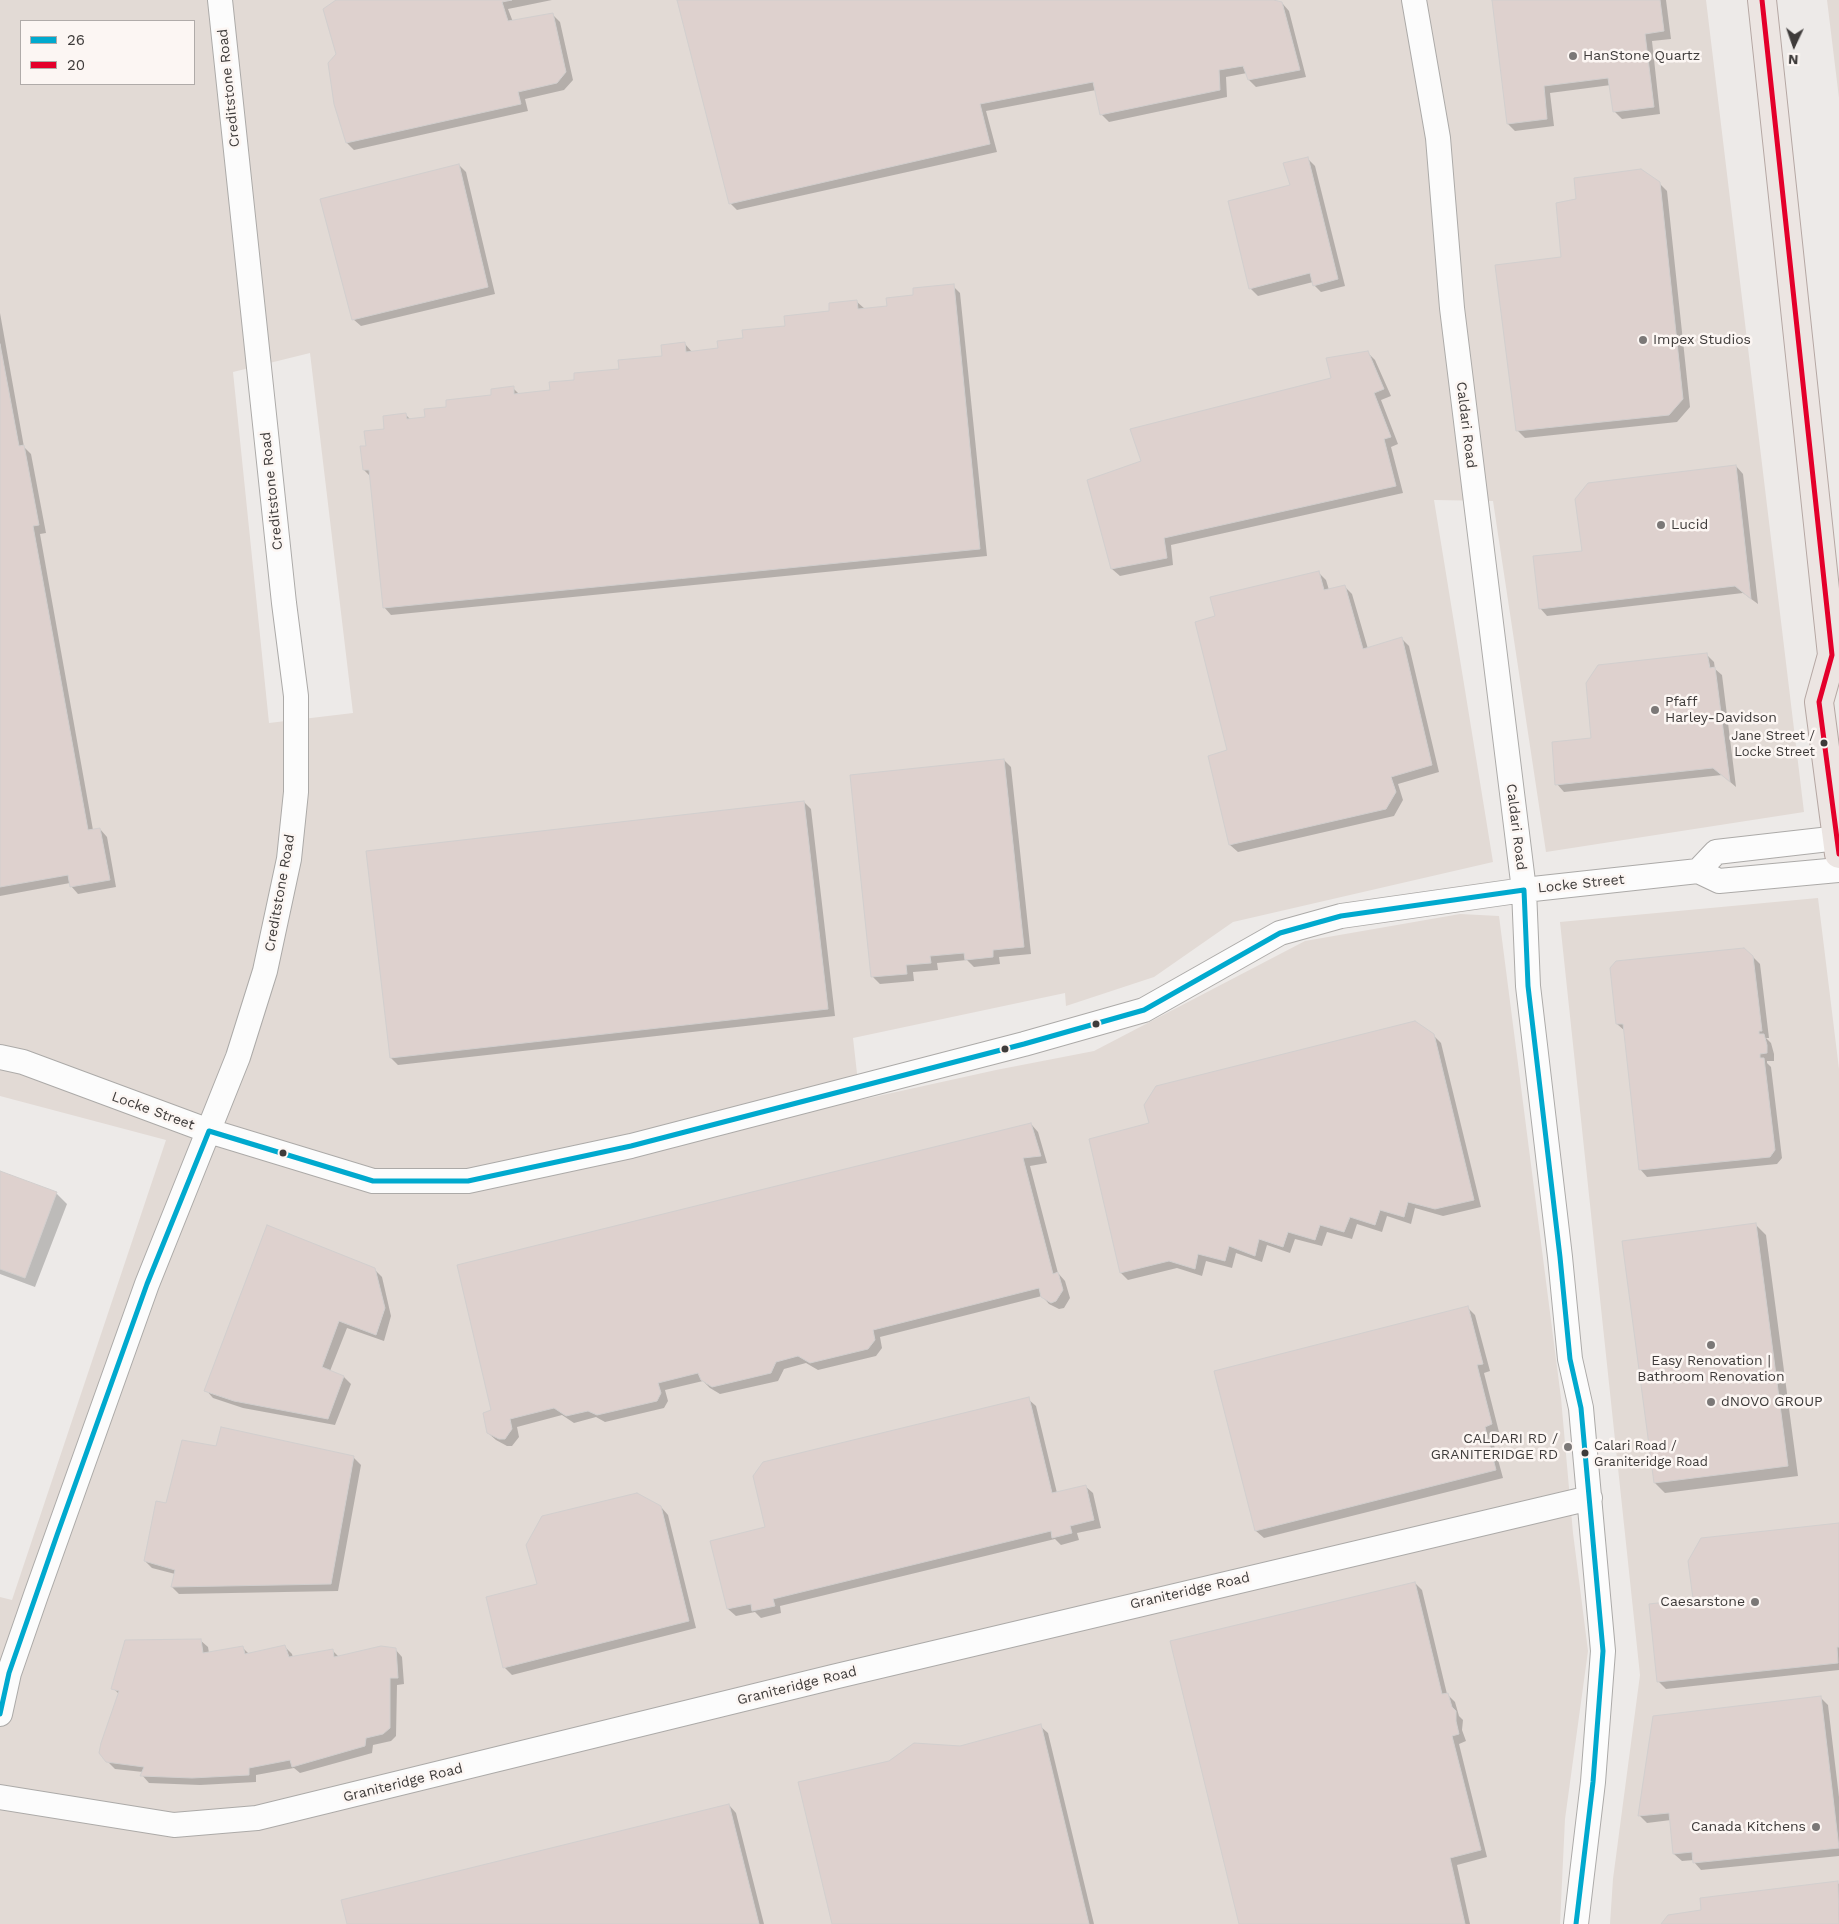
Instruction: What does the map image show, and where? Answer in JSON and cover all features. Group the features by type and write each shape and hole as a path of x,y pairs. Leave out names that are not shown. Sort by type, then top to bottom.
{"main road":[{"path":"1762,0 1835,661 1819,702 1838,843"}],"street":[{"name":"Creditstone Road","path":"0,1714 9,1673 56,1536 147,1284 238,1057 266,971 289,859 296,792 296,696 282,584 220,0"},
{"name":"Caldari Road","path":"1414,0 1438,138 1452,308 1524,890 1528,986 1570,1359 1581,1408 1603,1651 1593,1782 1576,1924"},
{"path":"1698,871 1716,852 1838,843"},
{"name":"Locke Street","path":"0,1057 22,1062 208,1131 373,1181 468,1181 631,1146 1024,1044 1144,1010 1280,933 1341,916 1524,890 1698,871 1719,881 1839,870"},
{"name":"Graniteridge Road","path":"0,1797 174,1825 257,1818 1048,1625 1590,1498"}],"shaded area":[{"path":"0,0 1706,0 1804,812 1546,852 1493,501 1434,500 1493,862 1233,922 1154,977 1066,1006 1065,993 853,1038 860,1100 1094,1051 1305,941 1460,914 1499,916 1561,1398 1573,1533 1588,1651 1565,1819 1560,1924 0,1924 0,1597 12,1600 166,1140 0,1096","holes":["310,353 353,713 269,723 233,372"]},
{"path":"1827,0 1839,0 1839,98"},
{"path":"1818,898 1839,1069 1839,1924 1610,1924 1613,1879 1640,1675 1560,922"}],"building":[{"path":"336,0 512,0 502,2 508,21 553,13 566,72 557,83 518,92 521,104 346,143 334,104 328,63 336,54 323,9"},
{"path":"677,0 1274,0 1282,2 1300,70 1248,80 1243,66 1219,70 1220,90 1100,115 1093,82 980,104 990,144 729,204"},
{"name":"HanStone Quartz","path":"1492,0 1660,0 1664,31 1645,34 1654,107 1613,112 1608,78 1544,86 1547,119 1507,124"},
{"path":"1308,157 1338,279 1313,286 1310,273 1249,289 1228,201 1290,185 1283,163"},
{"path":"459,164 488,287 352,320 320,199"},
{"path":"1641,169 1660,182 1683,399 1669,415 1516,431 1495,265 1561,257 1556,203 1576,199 1574,178"},
{"path":"954,284 980,549 383,608 369,470 363,470 360,446 366,446 364,431 384,429 383,416 406,413 407,419 425,417 424,409 446,407 446,400 491,395 491,389 514,386 514,394 550,390 549,382 574,380 574,373 619,369 618,360 662,356 661,345 685,342 686,352 718,348 717,341 743,338 742,330 785,326 784,316 829,311 829,303 857,300 858,309 887,306 886,298 913,295 913,288"},
{"path":"0,344 19,446 24,445 39,525 33,526 88,830 100,828 110,880 70,887 68,875 0,887"},
{"path":"1368,351 1384,389 1374,393 1391,437 1384,439 1396,486 1164,538 1167,558 1111,569 1087,480 1141,461 1130,429 1331,378 1326,358"},
{"name":"Lucid","path":"1736,465 1751,599 1735,586 1539,609 1533,556 1582,551 1575,499 1588,483"},
{"path":"1319,571 1324,590 1345,585 1363,649 1402,637 1432,765 1391,777 1396,792 1386,809 1229,845 1208,756 1227,750 1195,622 1215,616 1210,597"},
{"name":"Pfaff Harley-Davidson","path":"1707,653 1710,668 1715,667 1730,782 1713,768 1555,785 1552,742 1591,738 1586,683 1598,665"},
{"path":"1004,759 1024,947 993,950 993,957 965,960 964,953 930,956 931,963 906,965 907,974 871,977 850,775"},
{"path":"804,801 828,1009 390,1058 366,851"},
{"path":"1744,948 1753,956 1762,1031 1759,1031 1759,1034 1764,1034 1767,1045 1767,1053 1760,1054 1760,1058 1764,1058 1775,1150 1770,1157 1639,1170 1623,1024 1616,1024 1610,968 1616,961"},
{"path":"1415,1021 1434,1034 1474,1200 1435,1209 1408,1202 1404,1217 1380,1210 1375,1225 1350,1217 1344,1232 1320,1225 1315,1240 1288,1232 1283,1247 1259,1239 1255,1256 1229,1246 1225,1261 1198,1254 1195,1269 1169,1261 1120,1273 1089,1139 1149,1123 1144,1105 1156,1086"},
{"path":"1031,1123 1041,1156 1023,1158 1053,1274 1058,1272 1063,1290 1056,1301 1051,1303 1041,1297 1039,1288 873,1330 875,1340 868,1349 810,1363 798,1356 776,1362 771,1373 712,1387 701,1380 698,1373 658,1383 661,1393 657,1401 597,1415 588,1411 566,1416 554,1408 510,1419 512,1429 505,1439 499,1439 487,1433 483,1413 491,1410 457,1265"},
{"path":"0,1171 57,1192 25,1278 0,1269"},
{"path":"1756,1223 1788,1466 1654,1483 1622,1241"},
{"path":"267,1225 375,1268 385,1308 376,1335 339,1321 322,1367 344,1376 328,1419 234,1401 204,1391"},
{"path":"1468,1306 1483,1364 1477,1365 1492,1424 1485,1427 1496,1470 1255,1531 1214,1371"},
{"path":"1029,1397 1052,1493 1086,1485 1094,1520 1070,1526 1072,1533 1052,1538 1051,1531 773,1599 775,1606 752,1611 751,1604 727,1609 710,1541 765,1527 753,1476 763,1462"},
{"path":"221,1427 354,1456 331,1584 171,1587 175,1570 144,1561 156,1501 166,1503 182,1440 216,1446"},
{"path":"637,1493 661,1506 689,1621 503,1668 486,1597 537,1584 526,1545 542,1516"},
{"name":"Caesarstone","path":"1839,1523 1838,1663 1657,1682 1649,1604 1693,1599 1688,1561 1701,1538"},
{"path":"1415,1582 1442,1694 1448,1693 1452,1707 1456,1711 1459,1734 1452,1736 1481,1850 1450,1858 1465,1924 1239,1924 1170,1641"},
{"path":"201,1639 203,1653 243,1646 245,1654 285,1645 289,1657 333,1649 334,1657 381,1646 396,1648 398,1678 390,1678 390,1728 383,1734 366,1738 365,1746 292,1767 290,1760 249,1768 249,1775 192,1778 140,1776 144,1767 106,1762 99,1753 119,1691 111,1689 125,1640"},
{"path":"1821,1696 1839,1848 1693,1863 1692,1852 1673,1854 1669,1813 1638,1816 1653,1716"},
{"path":"1041,1724 1089,1924 832,1924 798,1782 889,1761 914,1743 960,1746"},
{"path":"729,1804 759,1924 347,1924 341,1900"},
{"path":"1838,1881 1839,1924 1661,1924 1668,1915 1701,1910 1700,1898"}],"transit line":[{"name":"20","path":"1762,0 1832,655 1819,702 1839,854"},
{"name":"26","path":"1524,890 1528,986 1570,1359 1581,1408 1603,1651 1593,1782 1576,1924"},
{"name":"26","path":"209,1131 373,1181 468,1181 631,1146 1024,1044 1144,1010 1280,933 1341,916 1524,890"},
{"name":"26","path":"0,1714 9,1673 57,1535 147,1284 209,1131"}],"place":[{"name":"HanStone Quartz","path":"1573,56"},
{"name":"Impex Studios","path":"1643,340"},
{"name":"Lucid","path":"1661,525"},
{"name":"Pfaff Harley-Davidson","path":"1655,710"},
{"name":"Jane Street / Locke Street","path":"1824,743"},
{"name":"Easy Renovation | Bathroom Renovation","path":"1711,1345"},
{"name":"dNOVO GROUP","path":"1711,1402"},
{"name":"CALDARI RD / GRANITERIDGE RD","path":"1568,1447"},
{"name":"Calari Road / Graniteridge Road","path":"1585,1453"},
{"name":"Caesarstone","path":"1755,1602"},
{"name":"Canada Kitchens","path":"1816,1827"}]}
